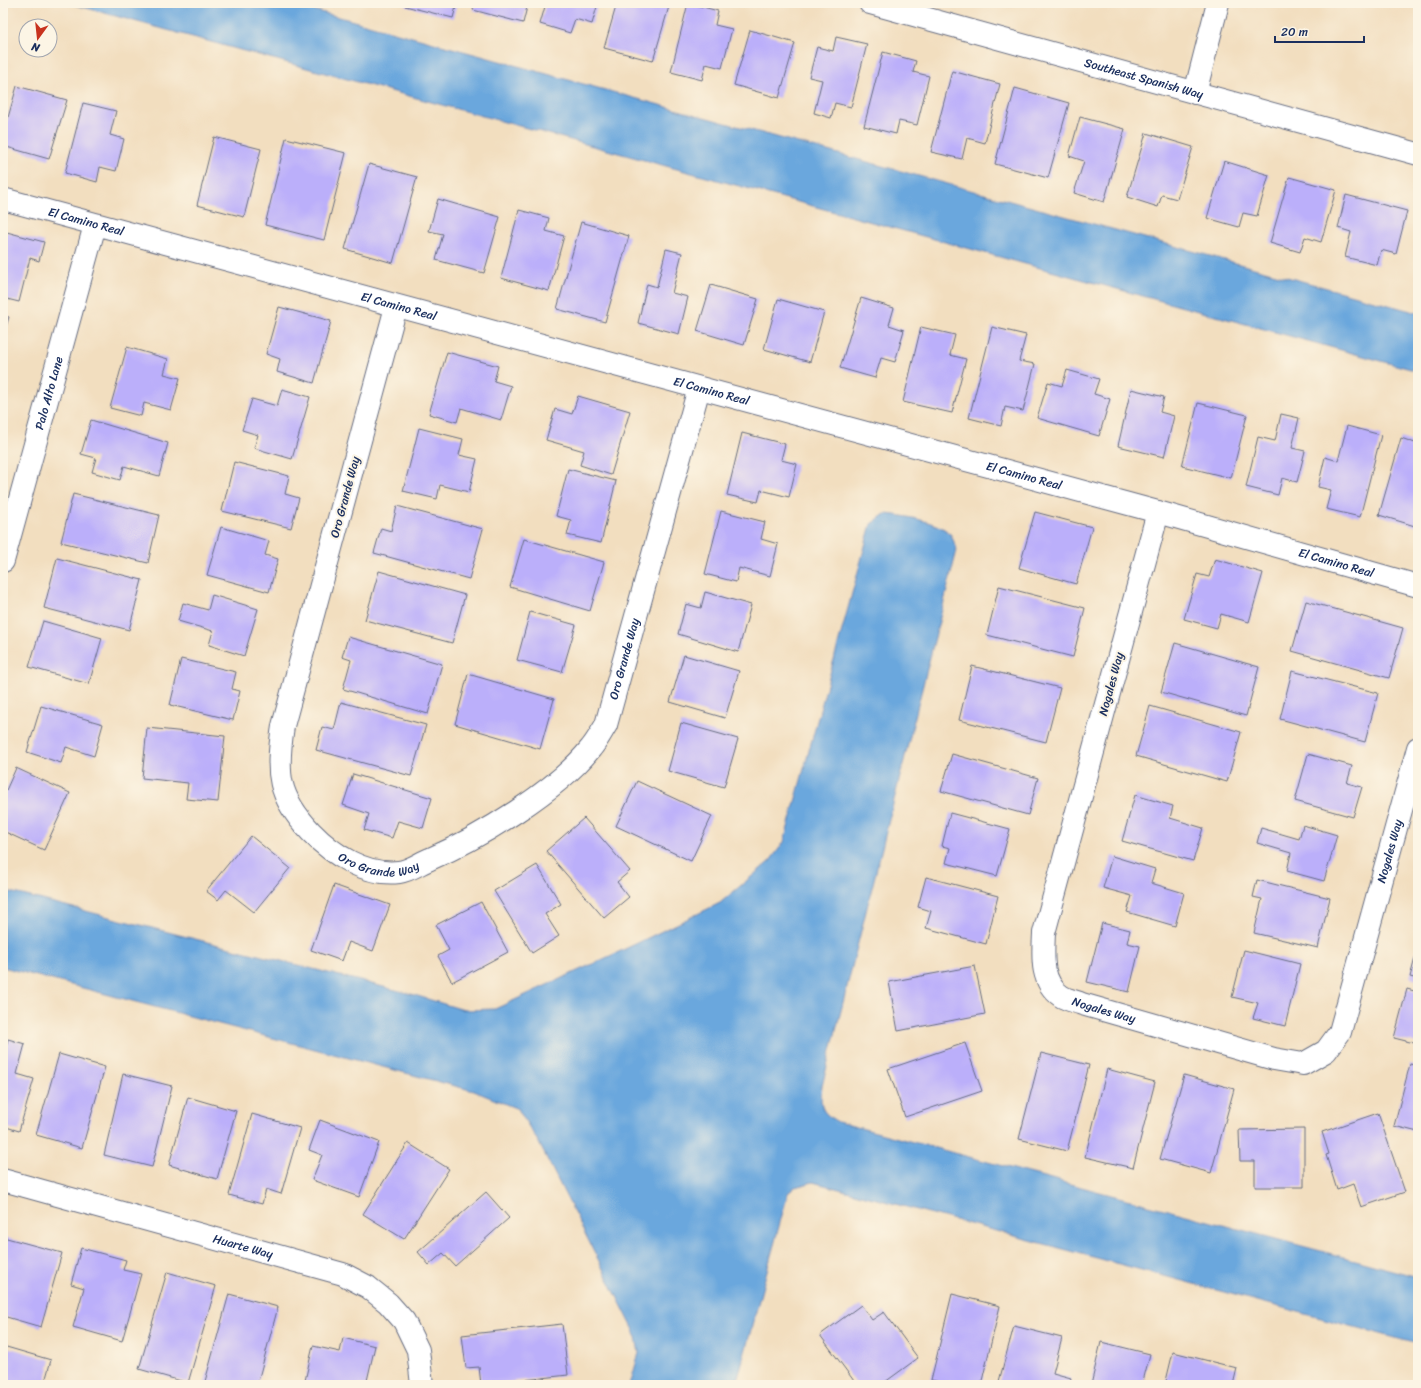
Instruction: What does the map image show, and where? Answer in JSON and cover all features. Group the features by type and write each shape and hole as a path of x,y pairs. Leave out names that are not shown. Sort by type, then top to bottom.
{"street":[{"name":"Southeast Spanish Way","path":"870,3 925,10 1195,94 1418,154"},
{"path":"1195,94 1218,3"},
{"name":"El Camino Real","path":"3,199 396,307 1158,512 1418,586"},
{"name":"Palo Alto Lane","path":"3,561 95,225"},
{"name":"Oro Grande Way","path":"396,307 285,719 279,757 281,783 293,812 326,847 365,870 399,872 450,850 508,816 560,780 592,748 606,725 699,388"},
{"name":"Nogales Way","path":"1158,512 1044,933 1043,963 1048,983 1061,996 1082,1004 1274,1059 1303,1064 1326,1050 1340,1032 1418,748"},
{"name":"Huarte Way","path":"3,1180 343,1274 368,1287 388,1303 404,1321 418,1350 422,1385"}],"water":[{"path":"68,3 288,3 1418,313 1418,371"},
{"path":"885,514 921,520 939,526 951,535 957,550 822,1086 822,1108 828,1115 838,1122 1418,1277 1418,1344 813,1182 795,1187 788,1193 736,1385 630,1385 639,1353 635,1332 539,1143 518,1109 474,1091 3,967 3,890 411,994 464,1010 495,1009 720,903 770,861 784,842 871,524"}],"building":[{"path":"406,3 457,3 453,18 405,6"},
{"path":"475,3 528,3 523,23 473,10"},
{"path":"546,3 598,3 592,24 575,19 570,33 540,24"},
{"path":"617,3 670,3 653,61 604,48"},
{"path":"688,3 718,11 715,25 732,29 722,68 706,64 702,80 671,72"},
{"path":"750,30 795,43 779,98 734,85"},
{"path":"836,37 867,44 851,107 835,103 831,118 814,113 822,80 809,77 817,47 833,51"},
{"path":"883,52 916,61 913,72 929,76 917,125 899,121 896,134 864,126"},
{"path":"952,71 1000,84 985,143 967,138 962,159 931,152"},
{"path":"17,86 67,100 49,159 3,146 3,135"},
{"path":"1015,88 1069,103 1048,178 995,164"},
{"path":"83,103 116,111 110,135 124,139 116,171 100,167 97,182 65,173"},
{"path":"1080,117 1125,129 1104,202 1074,193 1084,161 1069,156"},
{"path":"1146,133 1193,147 1177,199 1162,195 1158,207 1127,197"},
{"path":"214,137 261,149 244,217 197,205"},
{"path":"286,138 346,153 324,240 265,225"},
{"path":"1224,161 1269,175 1257,216 1243,213 1239,227 1207,218"},
{"path":"369,164 417,177 393,263 345,249"},
{"path":"1289,177 1336,190 1321,242 1305,237 1300,252 1270,243"},
{"path":"1346,195 1407,211 1396,254 1381,250 1377,265 1345,257 1351,232 1338,228"},
{"path":"438,199 500,217 484,273 436,260 443,234 429,231"},
{"path":"519,210 549,218 546,231 564,236 549,291 501,278"},
{"path":"581,222 629,236 605,322 557,309"},
{"path":"3,231 44,242 39,261 30,258 19,302 3,298"},
{"path":"666,249 682,253 672,293 688,297 679,334 638,323 647,284 657,287"},
{"path":"711,285 758,299 744,345 697,331"},
{"path":"861,298 894,308 889,325 904,330 895,362 881,358 875,378 840,368"},
{"path":"778,299 824,312 810,362 764,349"},
{"path":"279,307 331,321 314,383 277,372 280,359 266,354"},
{"path":"3,315 9,317 3,337"},
{"path":"921,327 955,335 950,355 966,359 952,413 903,402"},
{"path":"992,327 1026,335 1019,361 1035,364 1023,411 1005,407 1001,426 969,418"},
{"path":"127,347 168,359 164,374 180,378 171,410 144,403 141,416 110,408"},
{"path":"447,352 498,366 494,381 511,386 501,420 461,408 457,422 429,414"},
{"path":"1067,370 1099,379 1094,394 1110,399 1099,436 1037,418 1048,382 1062,386"},
{"path":"282,389 310,397 292,459 254,448 258,435 242,430 252,399 277,406"},
{"path":"1131,389 1164,397 1160,412 1174,416 1164,457 1118,446"},
{"path":"578,396 630,411 611,475 580,465 584,451 546,440 555,409 572,414"},
{"path":"1198,403 1247,415 1231,478 1182,466"},
{"path":"1281,414 1299,418 1292,448 1305,451 1297,482 1282,478 1278,495 1246,487 1258,437 1275,441"},
{"path":"91,420 168,443 159,476 124,466 120,480 92,472 96,458 81,454"},
{"path":"1347,426 1381,435 1360,517 1326,509 1331,490 1318,487 1325,457 1338,461"},
{"path":"419,428 463,439 459,455 477,459 469,492 440,485 437,499 403,491"},
{"path":"742,433 785,444 781,460 797,464 789,497 761,490 758,502 727,495"},
{"path":"1401,438 1418,444 1418,527 1379,515"},
{"path":"234,462 289,476 285,494 299,498 291,528 222,511"},
{"path":"568,469 616,481 601,543 567,535 571,520 556,516"},
{"path":"73,494 159,515 148,563 61,542"},
{"path":"397,506 483,529 469,579 374,553 381,528 391,531"},
{"path":"721,511 765,522 761,539 778,544 770,576 739,568 736,582 705,574"},
{"path":"1035,512 1092,527 1076,584 1019,568"},
{"path":"221,527 269,541 265,555 278,559 269,592 207,575"},
{"path":"524,539 604,562 590,611 510,587"},
{"path":"57,558 142,580 129,630 44,608"},
{"path":"1215,559 1263,573 1249,622 1221,614 1217,628 1184,619 1197,574 1209,577"},
{"path":"379,571 465,595 452,643 365,620"},
{"path":"999,586 1085,608 1073,657 987,635"},
{"path":"705,592 751,605 738,652 678,634 686,604 701,608"},
{"path":"212,595 258,609 244,656 209,645 213,631 178,621 183,603 208,610"},
{"path":"1306,601 1403,628 1389,678 1292,651"},
{"path":"530,612 576,625 562,672 517,660"},
{"path":"43,621 102,638 89,684 29,667"},
{"path":"348,637 442,664 428,714 343,689 351,660 342,657"},
{"path":"1175,643 1259,667 1246,716 1161,692"},
{"path":"684,655 739,671 725,718 670,702"},
{"path":"181,659 236,672 232,689 240,691 233,720 170,705"},
{"path":"972,666 1060,688 1046,742 959,720"},
{"path":"1292,671 1378,693 1365,742 1280,719"},
{"path":"468,674 554,699 540,749 455,724"},
{"path":"341,702 426,725 411,776 316,750 322,727 334,730"},
{"path":"41,706 103,724 94,756 66,747 61,763 27,752"},
{"path":"1150,706 1241,732 1227,782 1136,756"},
{"path":"681,723 738,739 724,787 668,771"},
{"path":"147,728 225,736 218,802 186,799 188,783 142,778"},
{"path":"952,754 1038,778 1028,815 941,791"},
{"path":"1308,754 1352,766 1347,783 1362,787 1353,817 1295,801"},
{"path":"16,768 70,793 44,850 3,831 3,797"},
{"path":"353,774 432,798 423,828 398,821 392,838 364,830 369,814 343,805"},
{"path":"637,781 712,816 691,861 616,826"},
{"path":"1135,795 1173,806 1170,818 1203,828 1193,861 1122,841"},
{"path":"950,813 1010,829 997,876 946,863 950,848 942,846"},
{"path":"584,818 630,871 617,882 629,897 604,918 546,851"},
{"path":"1303,825 1337,835 1324,881 1287,871 1291,853 1257,843 1261,828 1299,839"},
{"path":"251,836 290,868 254,912 226,890 218,900 206,891"},
{"path":"1112,856 1155,869 1151,883 1184,893 1175,926 1127,912 1132,896 1103,888"},
{"path":"537,865 561,904 545,914 559,936 532,953 494,891"},
{"path":"926,877 998,896 986,944 926,928 931,911 918,907"},
{"path":"1257,880 1330,898 1318,948 1254,933 1262,899 1253,897"},
{"path":"334,885 390,905 373,951 349,942 342,961 311,950"},
{"path":"481,902 508,952 452,982 438,956 449,950 436,925"},
{"path":"1102,923 1130,930 1127,943 1140,946 1129,992 1087,982"},
{"path":"1418,947 1418,979 1410,977"},
{"path":"1244,950 1300,964 1285,1026 1253,1018 1258,1003 1232,997"},
{"path":"975,966 985,1014 898,1031 889,982"},
{"path":"1407,989 1418,992 1418,1044 1394,1038"},
{"path":"8,1039 25,1044 17,1074 34,1079 19,1131 3,1126 3,1058"},
{"path":"965,1043 982,1091 905,1117 888,1069"},
{"path":"1041,1053 1089,1065 1067,1151 1019,1139"},
{"path":"59,1054 105,1067 82,1148 36,1135"},
{"path":"1410,1064 1418,1066 1418,1132 1394,1126"},
{"path":"1107,1069 1155,1082 1133,1168 1085,1157"},
{"path":"123,1074 172,1086 152,1167 104,1155"},
{"path":"1184,1075 1234,1089 1211,1173 1160,1159"},
{"path":"188,1097 236,1111 217,1179 169,1165"},
{"path":"1378,1113 1405,1192 1361,1207 1353,1184 1337,1190 1326,1155 1329,1154 1322,1132"},
{"path":"252,1114 300,1128 281,1194 266,1189 262,1204 229,1195"},
{"path":"320,1120 379,1142 359,1197 312,1180 322,1155 309,1150"},
{"path":"1304,1129 1304,1187 1255,1187 1255,1161 1240,1161 1239,1130"},
{"path":"408,1143 449,1169 404,1239 363,1214"},
{"path":"486,1192 509,1218 455,1266 443,1253 429,1265 418,1252"},
{"path":"3,1237 62,1253 41,1327 3,1316"},
{"path":"81,1248 126,1260 123,1270 141,1274 122,1341 73,1327 84,1288 71,1284"},
{"path":"167,1272 216,1286 188,1383 139,1369"},
{"path":"229,1294 278,1307 257,1385 204,1385"},
{"path":"952,1294 1000,1306 981,1385 953,1385 931,1380"},
{"path":"861,1305 872,1320 884,1312 918,1358 881,1385 857,1385 820,1335"},
{"path":"562,1324 568,1375 481,1385 479,1367 466,1368 462,1335"},
{"path":"1014,1326 1062,1338 1053,1373 1071,1378 1069,1385 998,1385"},
{"path":"343,1338 375,1346 366,1385 304,1385 313,1346 340,1352"},
{"path":"1101,1342 1150,1354 1142,1385 1091,1385"},
{"path":"3,1346 51,1360 44,1385 3,1385"},
{"path":"1173,1352 1237,1368 1233,1385 1165,1385"}]}
